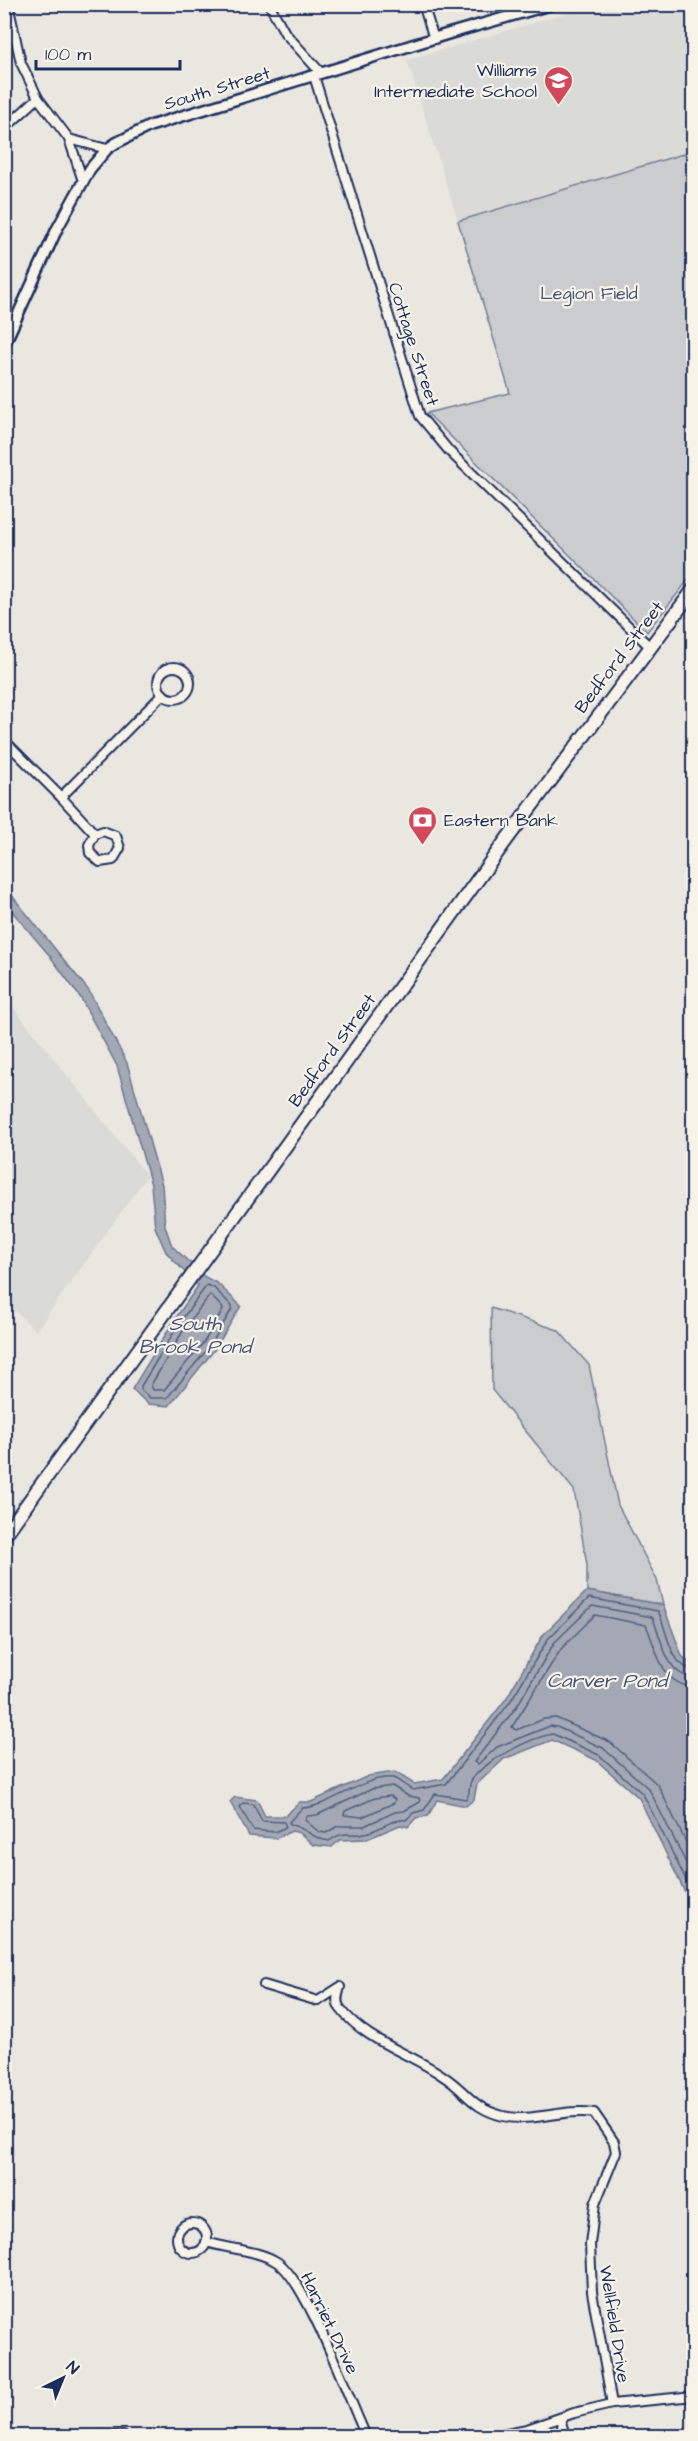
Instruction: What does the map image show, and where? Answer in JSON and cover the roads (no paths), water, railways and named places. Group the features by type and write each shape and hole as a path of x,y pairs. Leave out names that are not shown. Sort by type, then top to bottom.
{"main road":[{"name":"Bedford Street","path":"4,1536 507,838 693,589"}],"street":[{"path":"8,4 21,63 38,98 69,139 83,181"},
{"path":"269,4 285,33 318,74"},
{"path":"423,4 434,39"},
{"name":"South Street","path":"4,345 57,229 83,181 107,149 126,137 150,126 553,4"},
{"name":"Cottage Street","path":"318,74 420,416 449,451 649,646"},
{"path":"4,129 38,98"},
{"path":"69,139 107,149"},
{"path":"173,667 184,670 190,680 190,687 186,694 176,699 163,694 158,683 162,672 173,667"},
{"path":"61,797 163,694"},
{"path":"4,740 95,834"},
{"path":"103,831 116,836 120,848 113,860 100,862 90,854 88,845 95,834 103,831"},
{"name":"Wellfield Drive","path":"264,1985 318,2001 340,1987 337,1998 338,2007 362,2029 444,2077 474,2105 488,2112 507,2117 594,2113 614,2142 616,2152 595,2204 590,2244 592,2292 612,2404"},
{"name":"Harriet Drive","path":"194,2224 204,2230 206,2242 199,2252 187,2253 178,2244 177,2236 183,2226 194,2224"},
{"name":"Harriet Drive","path":"206,2242 270,2258 290,2274 328,2349 366,2436"},
{"path":"491,2436 526,2429 612,2404 693,2396"},
{"path":"560,2418 565,2436"},
{"path":"98,2436 123,2436"}],"water":[{"name":"South Brook Pond","path":"5,887 89,991 127,1063 162,1185 165,1226 172,1246 241,1306 215,1349 169,1406 148,1404 132,1389 198,1286 166,1252 155,1227 151,1185 117,1066 80,997 50,956 5,903"},
{"name":"Carver Pond","path":"587,1591 663,1605 682,1656 693,1666 693,1909 639,1798 596,1760 552,1740 504,1759 477,1784 474,1799 466,1806 437,1800 428,1816 416,1818 408,1827 400,1825 367,1839 340,1840 332,1847 313,1845 300,1833 292,1831 276,1838 249,1836 230,1802 235,1797 257,1800 265,1816 285,1816 300,1802 311,1802 368,1776 395,1772 414,1784 443,1779 506,1699 543,1635"}],"place":[{"name":"Williams Intermediate School","path":"558,106"},
{"name":"Eastern Bank","path":"423,846"}],"park label":[{"name":"Legion Field","path":"589,293"}]}
